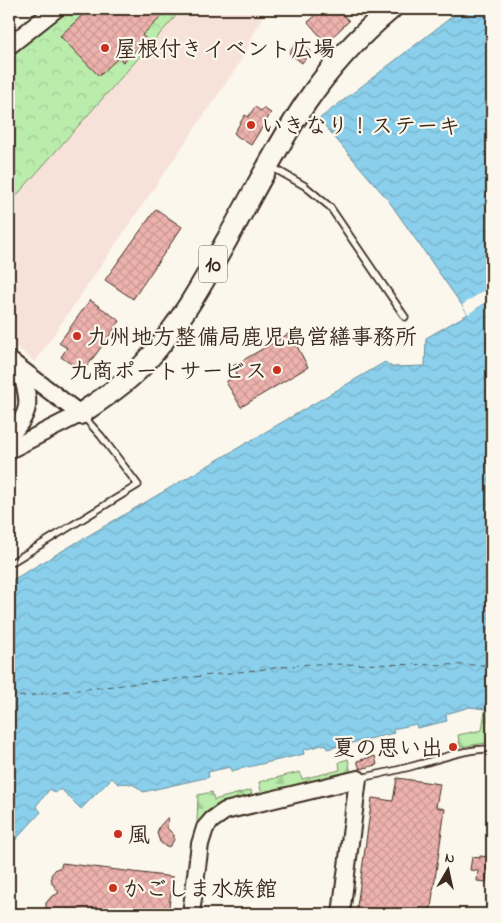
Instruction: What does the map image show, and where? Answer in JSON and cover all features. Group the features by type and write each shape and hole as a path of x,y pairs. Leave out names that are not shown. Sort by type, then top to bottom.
{"highway":[{"name":"10","path":"80,414 105,397 135,372 154,353 172,330 188,306 305,104 343,56 391,9"}],"street":[{"path":"9,46 56,9"},
{"path":"9,450 80,414 14,364"},
{"path":"9,436 28,408 28,398 14,364"},
{"path":"191,914 200,844 206,828 212,820 225,812 241,807 358,779 341,914"}],"lane":[{"path":"269,165 305,186 330,207 405,318"},
{"path":"9,564 138,485 101,436 80,414"},
{"path":"358,779 419,765 460,753 492,749"}],"shaded area":[{"path":"182,9 266,9 239,64 35,362 9,341 9,204"}],"green space":[{"path":"67,9 182,9 9,204 9,58"},
{"path":"485,711 492,713 486,743 460,747 458,735 482,730"},
{"path":"348,759 351,774 262,795 259,782 300,772 302,779 340,770 339,762"},
{"path":"251,790 252,797 213,807 205,813 197,824 198,795 212,792 214,800"}],"water":[{"path":"462,9 492,9 492,710 470,707 446,714 447,721 417,728 416,724 393,729 394,733 327,749 326,744 303,750 304,754 231,771 230,767 208,772 209,777 143,792 131,784 118,784 112,778 81,809 61,789 55,793 50,789 36,806 41,812 9,847 9,582 385,362 392,367 425,366 426,338 468,314 388,200 319,119"}],"pier":[{"path":"492,285 492,298 468,314 462,305"}],"building":[{"name":"屋根付きイベント広場","path":"89,9 170,9 142,35 147,40 123,62 119,57 99,76 60,36"},
{"path":"319,9 338,9 349,21 326,43 308,22"},
{"path":"298,41 311,51 302,63 289,53"},
{"name":"いきなり！ステーキ","path":"255,107 261,111 263,108 271,113 251,145 234,133 245,115 248,117"},
{"path":"156,209 182,227 133,299 105,280"},
{"path":"90,300 120,321 83,372 61,357 67,348 59,343"},
{"path":"290,333 308,367 241,407 226,382 237,374 233,366"},
{"path":"375,756 377,765 360,769 357,761"},
{"path":"397,778 440,784 436,807 445,809 430,914 356,914 372,798 393,801"},
{"path":"168,817 167,828 174,835 174,840 170,846 166,847 160,842 157,833 159,827"},
{"path":"480,856 489,857 486,882 477,881 478,871 470,870 472,857 480,858"},
{"name":"かごしま水族館","path":"62,863 173,877 168,914 48,914 46,903 51,897 59,893 52,883 51,875 56,869 61,867"}],"ferry route":[{"path":"9,700 15,697 310,664 492,665"}],"place":[{"name":"屋根付きイベント広場","path":"105,48"},
{"name":"いきなり！ステーキ","path":"251,125"},
{"name":"九州地方整備局鹿児島営繕事務所","path":"77,336"},
{"name":"九商ポートサービス","path":"277,370"},
{"name":"夏の思い出","path":"453,747"},
{"name":"風","path":"118,834"},
{"name":"かごしま水族館","path":"113,888"}]}
